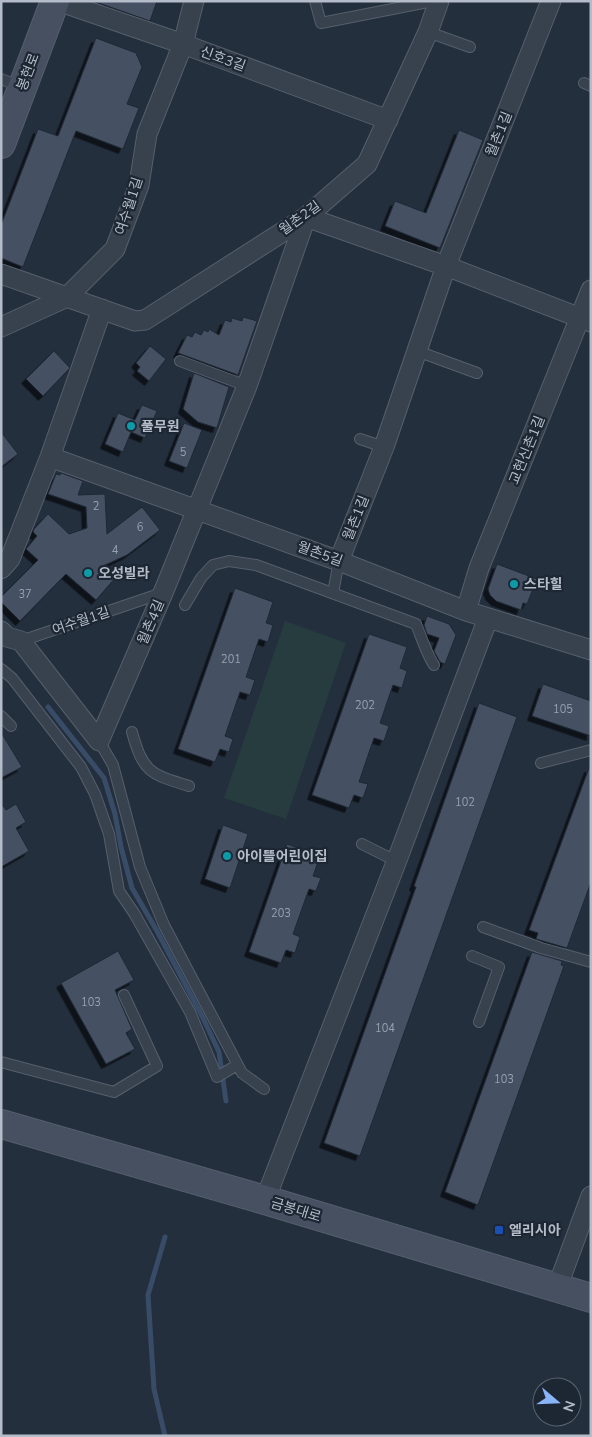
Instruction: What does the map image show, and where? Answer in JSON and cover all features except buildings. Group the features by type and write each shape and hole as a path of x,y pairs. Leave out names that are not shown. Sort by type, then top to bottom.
{"street":[{"name":"신호3길","path":"57,1 183,44 388,120"},
{"name":"봉현로","path":"1,144 12,83 57,1"},
{"name":"여수월1길","path":"1,327 67,297 115,249 139,185 147,134 183,44 194,1"},
{"name":"월촌2길","path":"1,274 135,321 145,320 306,217 367,164 428,32 439,1"},
{"name":"월촌1길","path":"339,561 384,447 446,266 551,1"},
{"path":"306,217 446,266 585,320"},
{"name":"월촌4길","path":"99,741 163,593 247,386 306,217"},
{"name":"교현신촌1길","path":"466,611 480,568 585,320 591,290"},
{"path":"1,569 10,560 50,457 102,309"},
{"name":"월촌5길","path":"50,457 339,561 466,611 591,650"},
{"path":"265,1200 397,860 488,618"},
{"path":"1,631 7,637 21,642 99,741"},
{"name":"금봉대로","path":"1,1124 265,1200 591,1298"},
{"path":"557,1288 591,1196"}],"lane":[{"path":"316,1 321,23 433,1"},
{"path":"428,32 470,47"},
{"path":"417,352 478,374"},
{"path":"180,361 247,386"},
{"path":"360,439 384,447"},
{"path":"185,605 201,578 213,565 229,561 256,565 416,624 429,658 434,665"},
{"path":"333,593 339,561"},
{"name":"여수월1길","path":"21,642 163,593"},
{"path":"1,669 12,678 81,767 95,794 109,834 119,891 134,913 190,1012 216,1077 237,1065"},
{"path":"1,716 11,726"},
{"path":"132,732 138,755 146,767 163,778 189,786"},
{"path":"99,741 113,765 140,867 164,925 237,1065 242,1073 264,1089"},
{"path":"541,763 591,750"},
{"path":"362,844 397,860"},
{"path":"482,927 541,948 591,962"},
{"path":"472,956 499,967 480,1022"},
{"path":"1,1062 114,1092 158,1066 124,995"}],"green space":[{"path":"285,621 346,643 286,819 224,798"}],"waterway":[{"path":"48,707 104,778 115,814 121,847 132,888 157,931 219,1052 226,1101"},
{"path":"165,1237 148,1295 154,1389 165,1436"}],"place":[{"name":"풀무원","path":"131,426"},
{"name":"오성빌라","path":"88,573"},
{"name":"스타힐","path":"514,584"},
{"name":"아이뜰어린이집","path":"227,856"},
{"name":"엘리시아","path":"499,1230"}]}
